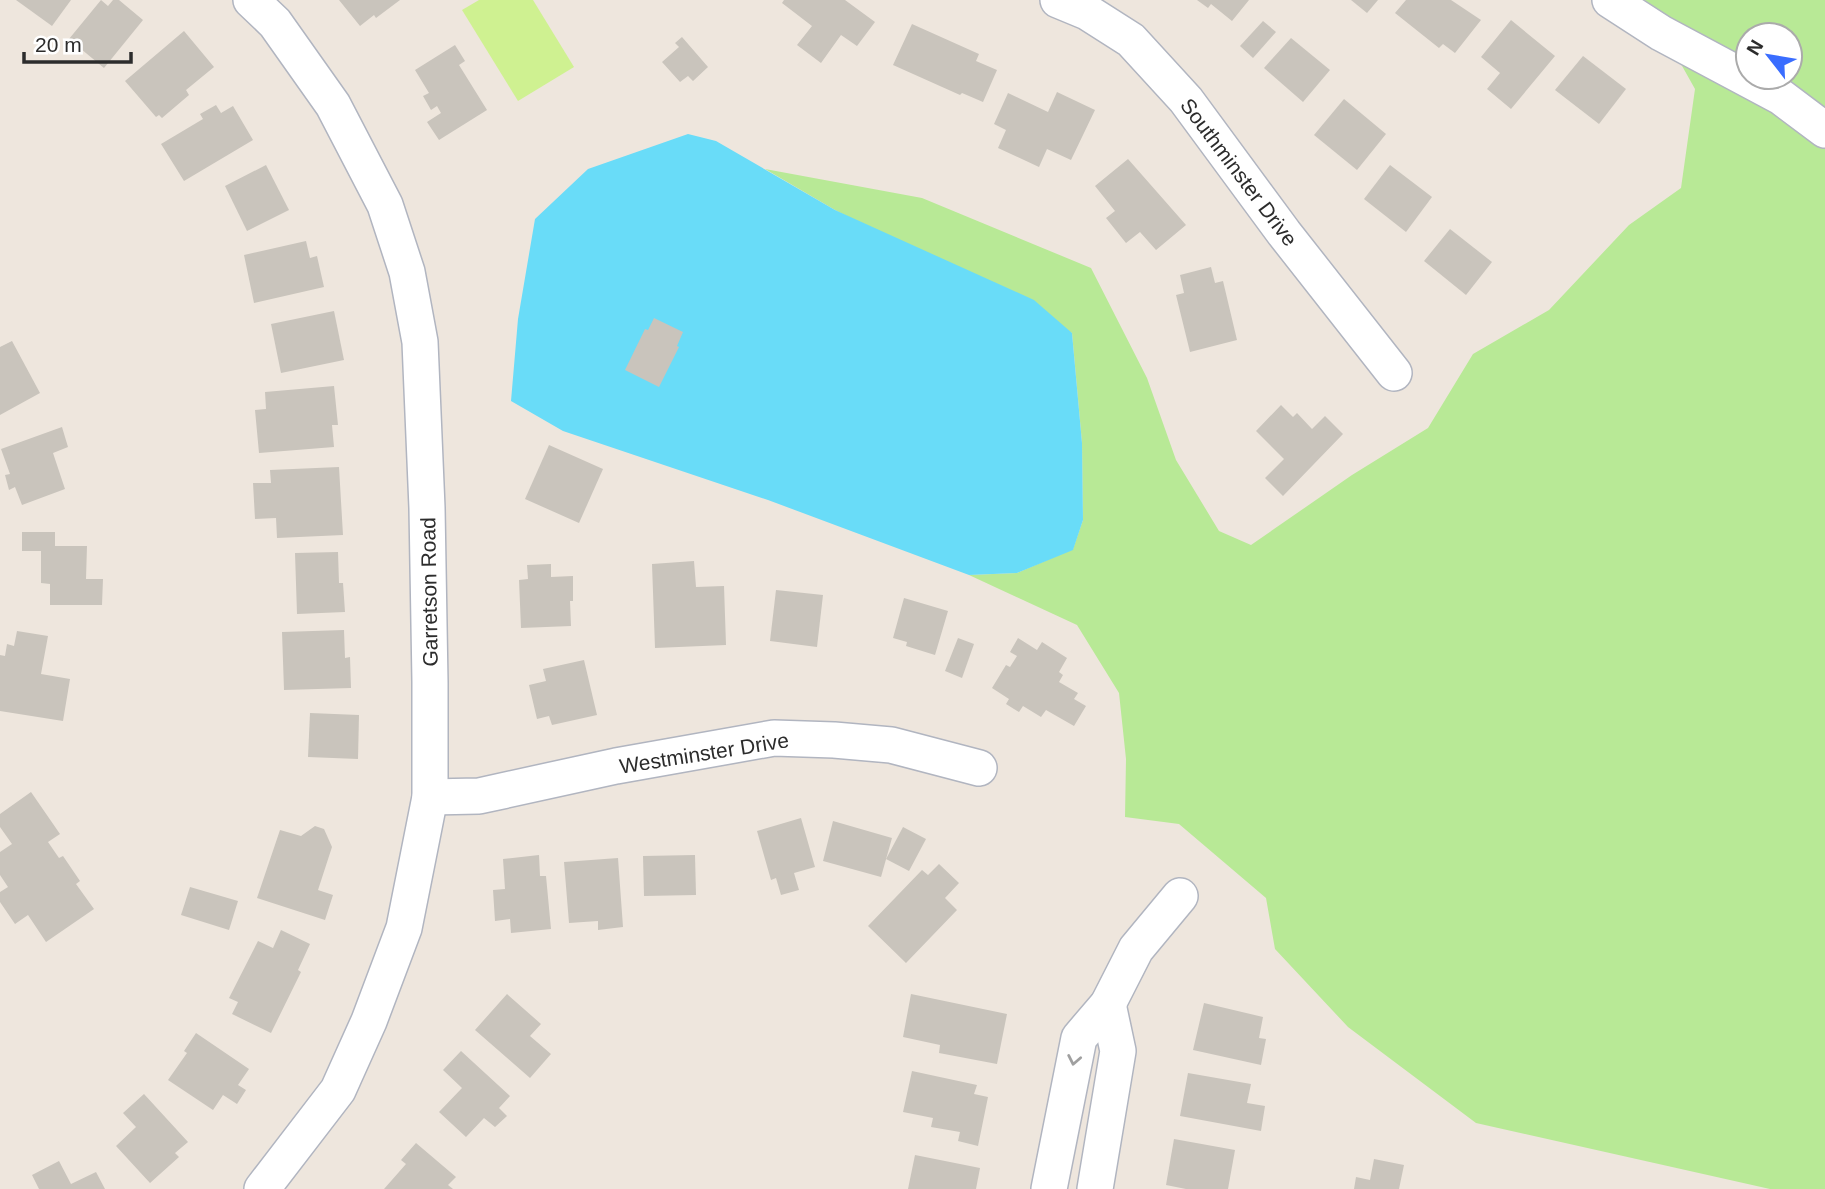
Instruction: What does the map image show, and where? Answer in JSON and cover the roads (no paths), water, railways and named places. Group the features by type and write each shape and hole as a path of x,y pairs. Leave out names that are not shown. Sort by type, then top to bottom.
{"street":[{"name":"Garretson Road","path":"251,0 275,23 333,105 385,205 407,272 420,342 428,508 430,797 404,928 369,1021 338,1090 261,1189"},
{"name":"Southminster Drive","path":"1058,0 1087,12 1131,40 1186,100 1284,233 1394,373"},
{"path":"1611,0 1661,33 1782,97 1825,130"},
{"name":"Westminster Drive","path":"430,797 479,796 616,766 774,738 891,745 979,768"},
{"path":"1049,1189 1079,1038 1108,1004 1136,949 1180,896"},
{"path":"1095,1189 1118,1051 1108,1004"}],"water":[{"path":"688,134 716,141 835,210 1034,300 1072,333 1082,443 1083,520 1073,550 1017,573 969,575 768,500 563,431 511,401 518,319 535,219 588,169"}]}
